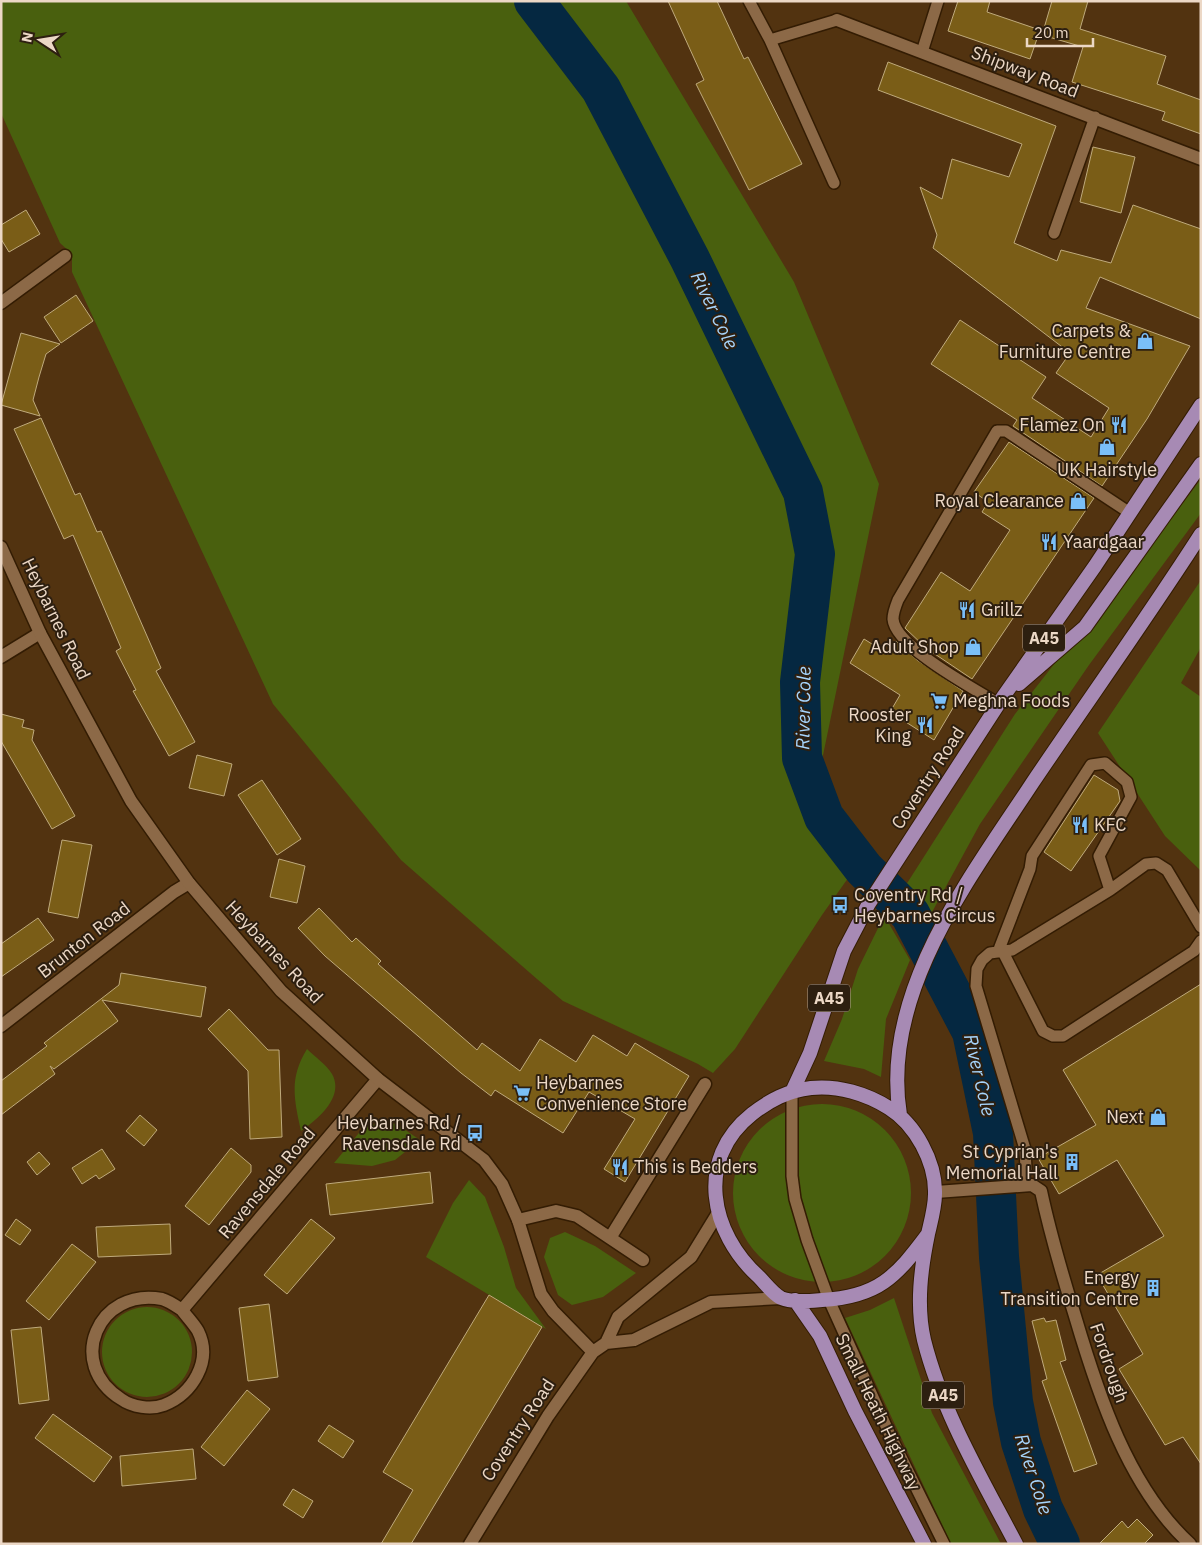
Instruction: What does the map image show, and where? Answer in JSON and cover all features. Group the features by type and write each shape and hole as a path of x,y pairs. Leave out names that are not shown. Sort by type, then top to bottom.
{"highway":[{"name":"Coventry Road","path":"792,1092 810,1053 844,951 868,905 1001,700 1130,513 1201,405"},
{"path":"1001,700 1085,627 1201,464"},
{"path":"788,1299 829,1300 865,1293 886,1282 904,1268 928,1234 936,1192 930,1162 911,1127 900,1115 897,1096 898,1054 906,1012 919,978 961,890 1082,706 1201,534"},
{"name":"Small Heath Highway","path":"900,1115 873,1098 849,1091 814,1088 792,1092 772,1099 737,1126 724,1148 716,1169 715,1191 718,1213 726,1236 745,1265 788,1299 820,1336 854,1411 924,1544"},
{"name":"A45","path":"928,1234 921,1275 924,1338 949,1412 1016,1544"}],"street":[{"name":"Shipway Road","path":"837,20 1201,159"},
{"path":"1,303 66,256"},
{"name":"Heybarnes Road","path":"1,547 40,633 131,801 188,883 281,992 378,1079 484,1160 502,1184 518,1220 541,1294 553,1311 593,1352"},
{"path":"1,657 40,633"},
{"name":"Brunton Road","path":"1,1026 188,883"},
{"name":"Ravensdale Road","path":"182,1310 378,1079"},
{"path":"610,1238 705,1084"},
{"name":"Fordrough","path":"936,1192 1015,1185 1032,1185 1041,1191 1052,1240 1094,1380 1125,1453 1145,1488 1190,1544"},
{"path":"518,1220 556,1211 577,1216 643,1260"},
{"path":"606,1343 618,1317 691,1256 718,1213"},
{"path":"134,1298 163,1300 182,1310 198,1332 202,1356 199,1371 193,1384 174,1401 159,1407 130,1405 107,1391 98,1377 92,1350 96,1332 106,1316 119,1305 134,1298"},
{"name":"Coventry Road","path":"470,1544 548,1416 593,1352 606,1343 634,1340 712,1302 788,1299"}],"lane":[{"path":"749,1 770,40 834,183"},
{"path":"922,52 938,1"},
{"path":"770,40 837,20"},
{"path":"1054,233 1095,117"},
{"path":"1001,700 919,653 901,637 893,619 898,600 998,431 1006,431 1130,513"},
{"path":"1110,890 1099,856 1130,797 1127,782 1105,763 1091,765 1032,856 1030,869 1001,952 1043,1032 1053,1036 1063,1036 1194,951 1201,941"},
{"path":"1015,1185 1026,1169 1025,1149 976,986 977,969 982,960 990,954 1012,950 1110,890 1141,866 1156,863 1167,870 1201,927"},
{"path":"792,1092 792,1176 795,1199 829,1300 891,1437 944,1544"}],"green space":[{"path":"1,1 626,1 794,282 879,484 821,765 826,786 870,847 822,915 735,1049 713,1073 698,1064 563,1001 401,860 273,704 72,272 72,254 60,243 1,113"},
{"path":"1201,479 1201,513 1089,665 980,824 931,914 904,888 1015,714 1055,663 1084,635"},
{"path":"1201,580 1201,647 1181,683 1201,697 1201,871 1165,836 1098,733"},
{"path":"883,918 888,922 910,960 886,1019 881,1077 864,1069 824,1061 842,1019 858,969"},
{"path":"307,1049 332,1074 335,1091 327,1107 301,1131 296,1109 295,1079"},
{"path":"822,1104 856,1111 871,1119 885,1130 896,1144 904,1159 911,1193 904,1227 896,1242 885,1256 871,1267 856,1275 822,1282 788,1275 773,1267 759,1256 748,1242 740,1227 733,1193 740,1159 748,1144 759,1130 773,1119 788,1111"},
{"path":"385,1121 398,1125 420,1140 395,1160 372,1166 334,1163 363,1128"},
{"path":"469,1180 485,1197 504,1247 516,1288 546,1329 426,1257 453,1203"},
{"path":"565,1232 595,1246 636,1273 603,1297 572,1305 558,1295 544,1257 550,1238"},
{"path":"894,1298 932,1413 1001,1544 951,1544 845,1318 870,1310"},
{"path":"138,1307 156,1307 172,1314 185,1327 192,1343 192,1361 185,1377 172,1390 156,1397 138,1397 122,1390 109,1377 102,1361 102,1343 109,1327 122,1314"}],"building":[{"path":"668,1 717,1 744,59 748,57 802,164 749,190 696,84 704,80"},
{"path":"958,1 990,1 987,12 1040,30 1030,59 948,31"},
{"path":"1052,1 1088,1 1080,29 1166,56 1157,84 1201,100 1201,134 1162,120 1165,112 1072,82 1083,47 1042,35"},
{"path":"888,62 1056,126 1014,243 1057,261 1061,250 1111,263 1133,205 1201,229 1201,319 1100,277 1086,308 1190,346 1147,419 1102,486 1013,426 1017,420 931,364 960,320 1046,377 1032,398 1091,437 1109,408 1056,373 1070,353 933,248 937,235 920,187 942,199 952,159 1009,177 1022,144 878,90"},
{"path":"1093,147 1135,157 1121,213 1080,202"},
{"path":"26,210 40,234 9,252 1,239 1,225"},
{"path":"76,295 93,321 61,343 44,317"},
{"path":"21,333 60,344 46,354 39,377 33,400 40,416 1,405"},
{"path":"41,418 75,495 80,493 97,532 101,531 161,668 156,671 195,742 169,756 133,691 136,690 116,651 121,648 73,535 64,539 14,429"},
{"path":"1009,442 1094,498 972,679 926,648 905,628 941,572 970,591 1010,530 982,512 988,502 974,492"},
{"path":"864,639 888,654 896,641 917,660 963,691 934,740 890,712 900,695 850,663"},
{"path":"1,714 24,720 22,727 34,730 32,740 75,816 52,829 1,741"},
{"path":"197,755 232,764 224,796 189,788"},
{"name":"KFC","path":"1094,775 1118,790 1120,801 1071,871 1044,852"},
{"path":"262,780 301,839 277,855 238,795"},
{"path":"62,840 92,845 78,918 48,912"},
{"path":"279,859 305,866 297,903 270,897"},
{"path":"319,908 352,942 356,938 381,961 378,964 477,1050 482,1043 520,1071 540,1039 576,1062 593,1035 627,1056 635,1043 689,1076 625,1182 604,1169 635,1119 589,1092 563,1133 495,1090 491,1096 461,1073 325,956 298,928"},
{"path":"38,918 54,940 1,977 1,944"},
{"path":"121,973 206,987 201,1017 102,1000 118,1021 54,1069 50,1066 55,1074 1,1115 1,1081 47,1046 44,1043 119,985"},
{"path":"1201,984 1201,1464 1183,1437 1165,1445 1119,1369 1143,1354 1097,1275 1164,1236 1117,1160 1059,1194 1038,1158 1096,1125 1063,1070"},
{"path":"229,1009 268,1050 279,1050 282,1137 250,1139 248,1071 208,1029"},
{"path":"140,1115 157,1130 144,1146 126,1131"},
{"path":"231,1148 251,1165 251,1172 209,1225 185,1206"},
{"path":"102,1149 115,1169 99,1179 96,1175 82,1184 72,1168"},
{"path":"39,1152 50,1164 37,1175 27,1162"},
{"path":"430,1172 433,1203 330,1215 326,1184"},
{"path":"16,1219 31,1230 20,1245 5,1235"},
{"path":"311,1219 335,1238 287,1294 264,1275"},
{"path":"170,1224 171,1254 98,1257 96,1227"},
{"path":"72,1244 96,1262 49,1320 26,1301"},
{"path":"489,1295 542,1327 411,1544 381,1544 413,1490 383,1472"},
{"path":"269,1304 278,1377 248,1381 239,1308"},
{"path":"1044,1318 1046,1322 1056,1320 1066,1360 1060,1362 1097,1464 1074,1472 1042,1381 1047,1379 1032,1321"},
{"path":"41,1327 49,1400 19,1404 11,1330"},
{"path":"247,1390 270,1409 224,1466 201,1447"},
{"path":"53,1414 112,1457 94,1482 35,1438"},
{"path":"329,1425 354,1441 343,1458 318,1441"},
{"path":"193,1449 196,1479 122,1486 120,1456"},
{"path":"293,1489 313,1501 303,1518 283,1505"},
{"path":"1137,1519 1153,1535 1144,1544 1099,1544 1122,1521 1128,1528"}],"waterway":[{"name":"River Cole","path":"534,1 601,89 690,259 803,492 815,554 800,682 802,758 824,817 864,869 910,914 972,1032 993,1133 999,1257 1013,1402 1021,1442 1043,1509 1060,1544"}],"place":[{"name":"Carpets & Furniture Centre","path":"1145,341"},
{"name":"Flamez On","path":"1119,425"},
{"name":"UK Hairstyle","path":"1107,447"},
{"name":"Royal Clearance","path":"1078,501"},
{"name":"Yaardgaar","path":"1049,542"},
{"name":"Grillz","path":"967,610"},
{"name":"Adult Shop","path":"973,647"},
{"name":"Meghna Foods","path":"939,701"},
{"name":"Rooster King","path":"925,725"},
{"name":"KFC","path":"1080,825"},
{"name":"Coventry Rd / Heybarnes Circus","path":"840,905"},
{"name":"Heybarnes Convenience Store","path":"522,1093"},
{"name":"Next","path":"1158,1117"},
{"name":"Heybarnes Rd / Ravensdale Rd","path":"475,1133"},
{"name":"St Cyprian's Memorial Hall","path":"1072,1162"},
{"name":"This is Bedders","path":"620,1167"},
{"name":"Energy Transition Centre","path":"1153,1288"}]}
